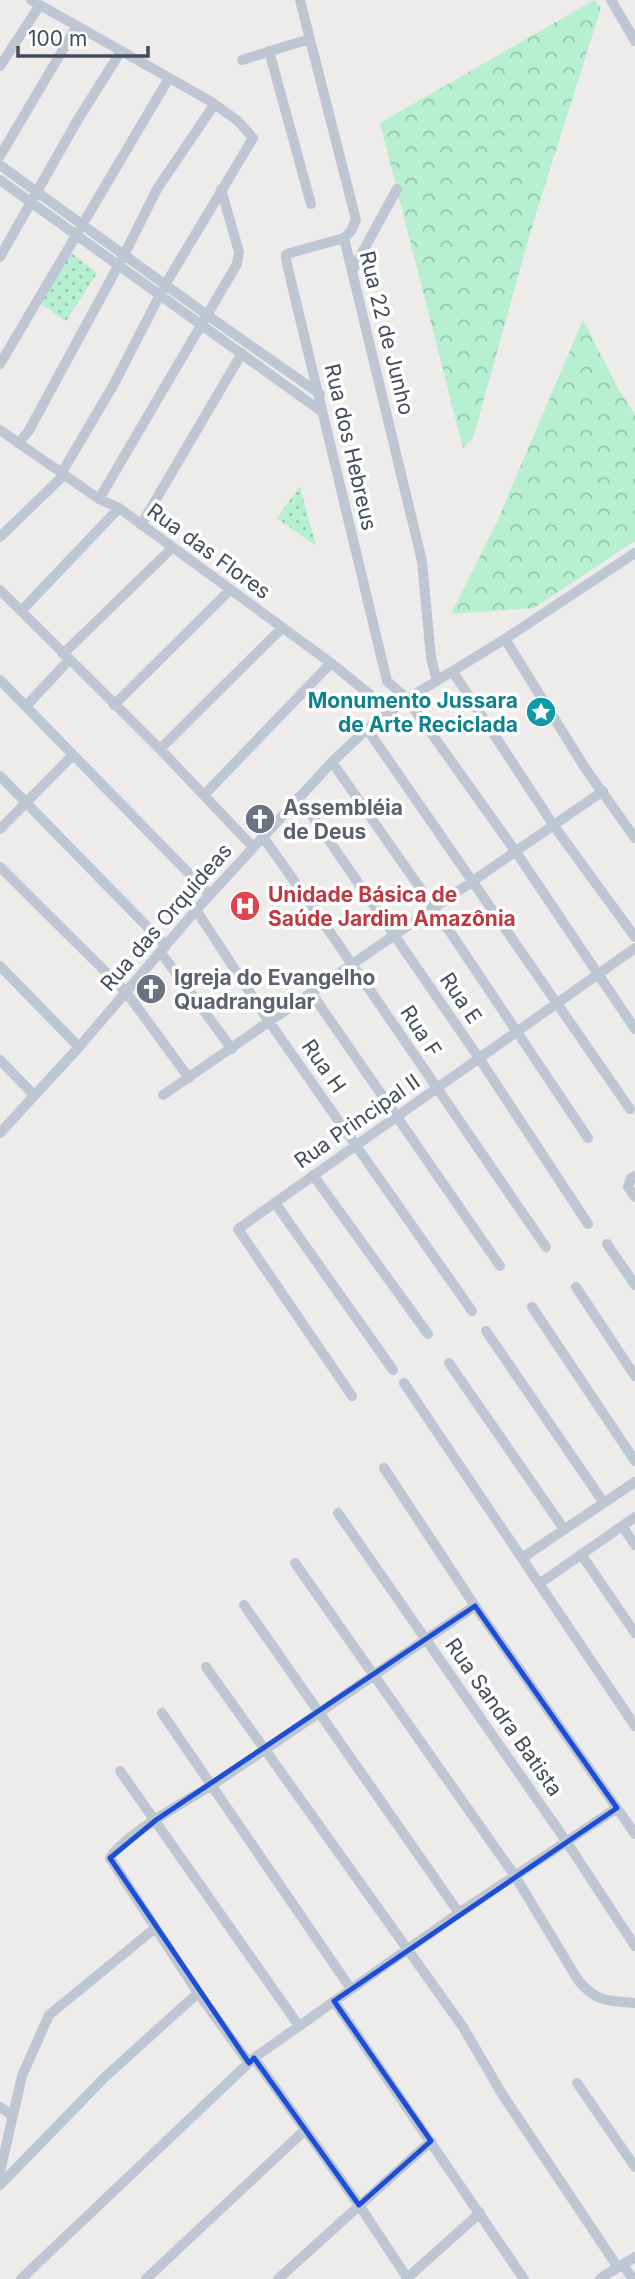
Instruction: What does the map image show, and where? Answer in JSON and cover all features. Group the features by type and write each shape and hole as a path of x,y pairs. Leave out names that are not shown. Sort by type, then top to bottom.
{"street":[{"name":"Rua 22 de Junho","path":"300,0 356,220 344,238 422,561 431,658 437,681"},
{"path":"611,0 635,41"},
{"path":"0,66 35,2 214,105 238,121 253,138 163,290 63,475 0,537"},
{"path":"0,156 76,26"},
{"path":"242,60 309,39"},
{"path":"0,257 77,121 121,51"},
{"path":"270,51 311,204"},
{"path":"0,364 169,79"},
{"path":"18,443 28,432 157,189 214,105"},
{"path":"0,165 34,196 204,320 320,394"},
{"path":"0,180 34,196"},
{"path":"99,499 237,264 239,251 221,189"},
{"path":"352,271 397,189"},
{"name":"Rua dos Hebreus","path":"344,238 286,255 286,260 387,681 407,699 516,852 635,1029"},
{"path":"204,320 242,353 321,411"},
{"path":"141,525 242,353"},
{"name":"Rua das Flores","path":"2,436 18,443 99,499 119,508 331,663 389,710"},
{"path":"22,610 119,508"},
{"path":"26,706 66,657 172,548"},
{"name":"Rua das Orquideas","path":"0,1133 79,1047 196,910 332,762 367,729 389,710 505,639 635,553"},
{"path":"0,590 160,749 253,848"},
{"path":"114,705 230,590"},
{"path":"160,749 282,628"},
{"path":"505,639 585,768 635,838"},
{"path":"204,795 331,663"},
{"path":"453,672 554,826 635,937"},
{"path":"0,680 211,895"},
{"path":"367,729 630,1109"},
{"path":"0,829 74,755"},
{"path":"332,762 434,908 588,1138"},
{"path":"0,776 163,950 232,1049"},
{"path":"163,1095 603,792"},
{"name":"Rua E","path":"299,797 479,1058 588,1224"},
{"name":"Rua F","path":"263,838 354,964 546,1247"},
{"path":"0,867 126,992 189,1078"},
{"name":"Rua H","path":"196,910 270,1023 471,1311"},
{"name":"Rua Principal II","path":"352,1396 237,1229 635,948"},
{"path":"0,966 79,1047"},
{"path":"312,994 500,1266"},
{"path":"0,1060 34,1095"},
{"path":"313,1175 428,1334"},
{"path":"633,1177 628,1187 635,1197"},
{"path":"275,1203 393,1370"},
{"path":"607,1244 635,1285"},
{"path":"576,1287 635,1376"},
{"path":"532,1307 635,1461"},
{"path":"486,1331 604,1503"},
{"path":"449,1363 564,1529"},
{"path":"404,1383 635,1726"},
{"path":"384,1468 475,1606 635,1834"},
{"path":"522,1558 635,1482"},
{"name":"Rua Sandra Batista","path":"338,1513 566,1841 635,1946"},
{"path":"539,1584 635,1517"},
{"path":"622,1526 635,1545"},
{"path":"581,1554 635,1633"},
{"path":"295,1563 515,1876 589,1993 604,2001 635,2003"},
{"path":"244,1605 459,1913"},
{"path":"475,1606 264,1751 156,1820 116,1849 110,1858 198,1993 305,2130 359,2205 407,2279 480,2213"},
{"path":"206,1667 463,2027 502,2094 620,2266 634,2279"},
{"path":"162,1713 351,1989"},
{"path":"120,1771 299,2026"},
{"path":"21,2279 251,2061 459,1913 617,1808"},
{"path":"0,2172 22,2076 49,2015 155,1929"},
{"path":"0,2185 105,2077 198,1993"},
{"path":"334,2001 524,2279"},
{"path":"577,2083 635,2167"},
{"path":"0,2107 12,2115"},
{"path":"146,2279 305,2130"},
{"path":"278,2279 431,2141"},
{"path":"600,2279 635,2257"}],"highlighted area":[{"path":"475,1606 617,1808 334,2001 431,2141 359,2205 254,2058 249,2063 110,1858 156,1820"}],"green space":[{"path":"594,0 601,8 533,223 473,438 463,448 380,123"},
{"path":"70,252 97,273 66,321 39,303"},
{"path":"583,320 620,392 635,415 635,541 534,608 451,614 496,524"},
{"path":"300,486 316,546 277,518"}],"place":[{"name":"Monumento Jussara de Arte Reciclada","path":"541,712"},
{"name":"Assembléia de Deus","path":"260,819"},
{"name":"Unidade Básica de Saúde Jardim Amazônia","path":"245,906"},
{"name":"Igreja do Evangelho Quadrangular","path":"151,989"}]}
